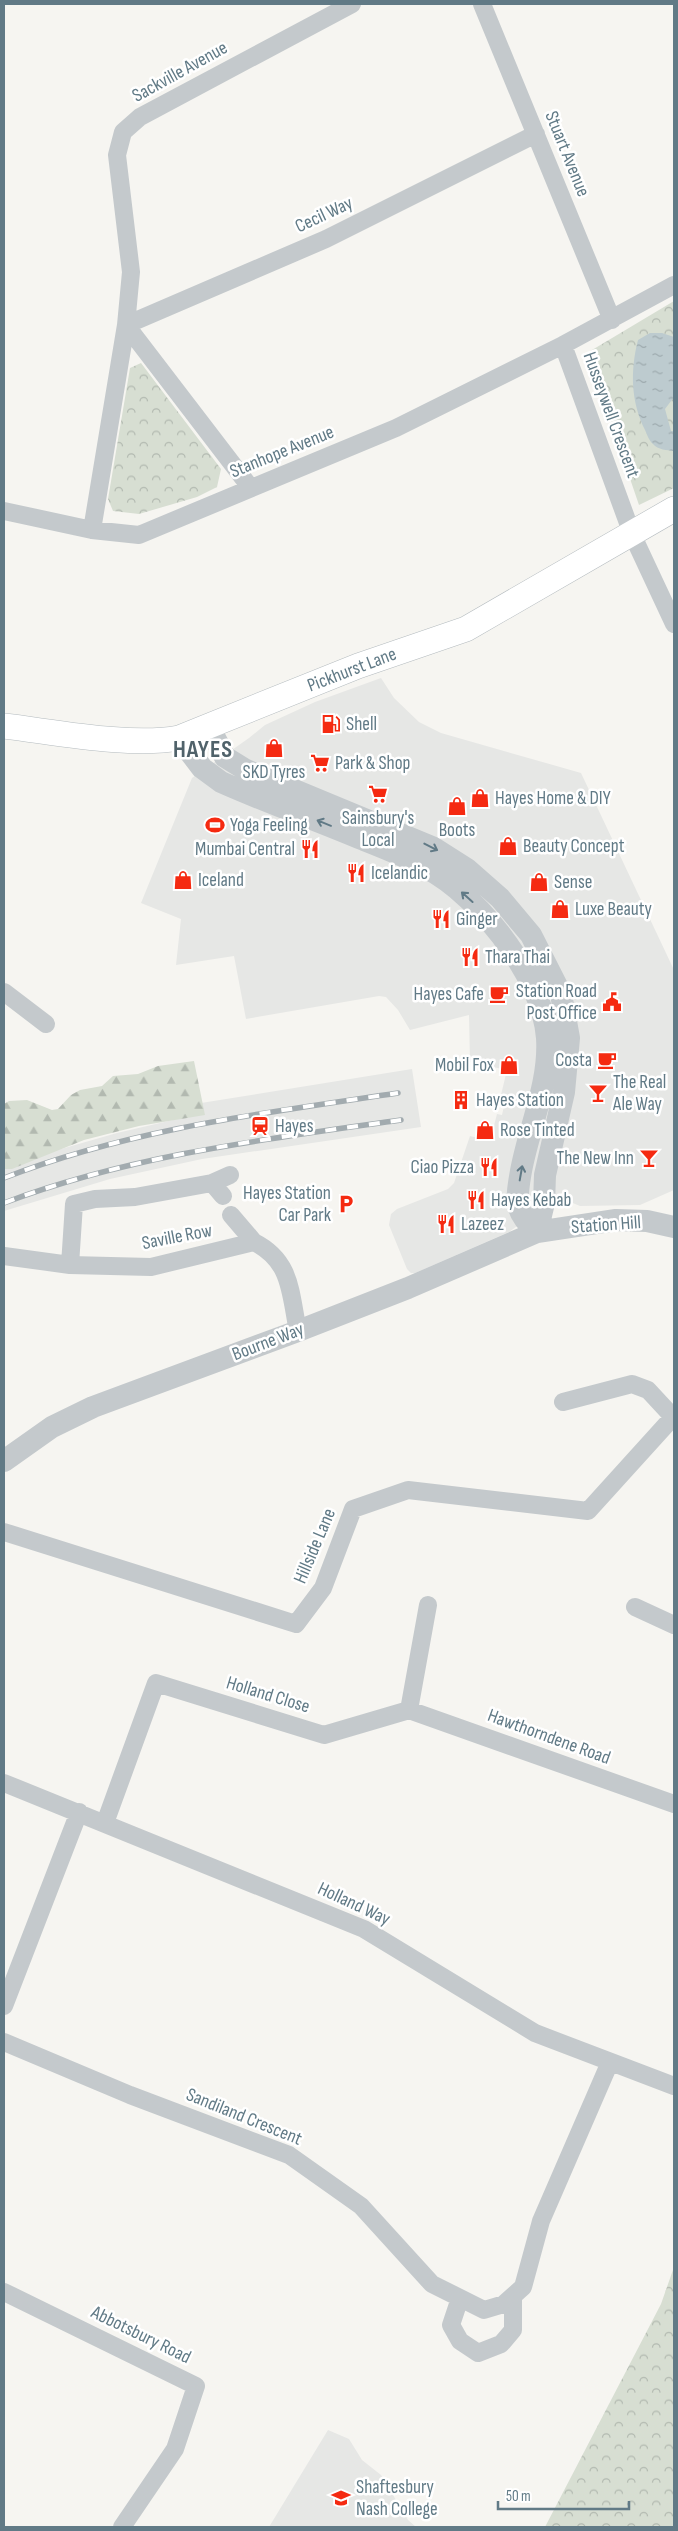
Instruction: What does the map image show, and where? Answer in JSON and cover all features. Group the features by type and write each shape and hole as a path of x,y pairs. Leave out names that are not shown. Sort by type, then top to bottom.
{"main road":[{"name":"Pickhurst Lane","path":"4,726 132,740 156,741 179,738 209,728 338,674 466,629 674,510"}],"street":[{"name":"Sackville Avenue","path":"92,530 126,324 131,272 117,155 123,132 140,117 352,4"},
{"name":"Stuart Avenue","path":"482,4 612,320"},
{"name":"Cecil Way","path":"126,324 326,239 536,134"},
{"name":"Husseywell Crescent","path":"674,285 563,346 632,534 674,624"},
{"path":"126,324 186,400 250,488"},
{"name":"Stanhope Avenue","path":"4,511 92,530 140,535 396,428 563,346"},
{"path":"209,728 226,757 246,770 422,842 452,858 500,898 531,935 561,994 569,1038 564,1092 545,1175 544,1203 537,1232"},
{"path":"179,738 202,768 221,782 391,850 431,870 471,900 497,930 526,975 540,1006 546,1027 547,1052 545,1072 524,1154 518,1196 519,1207 523,1217 537,1232"},
{"path":"4,992 46,1024"},
{"path":"70,1265 74,1204 95,1199 218,1190 230,1175"},
{"path":"231,1215 254,1242 268,1249 280,1262 286,1275 298,1331"},
{"name":"Station Hill","path":"537,1232 616,1220 647,1221 674,1227"},
{"name":"Bourne Way","path":"4,1461 30,1440 71,1417 408,1288 537,1232"},
{"name":"Saville Row","path":"4,1256 70,1265 151,1267 254,1242"},
{"path":"563,1402 632,1384 648,1390 673,1417"},
{"name":"Hillside Lane","path":"4,1532 296,1624 323,1588 353,1509 408,1490 588,1511 673,1417"},
{"path":"410,1710 428,1606"},
{"path":"635,1607 674,1625"},
{"name":"Holland Close","path":"105,1823 156,1683 324,1735 410,1710"},
{"name":"Hawthorndene Road","path":"410,1710 674,1804"},
{"name":"Holland Way","path":"4,1783 364,1929 535,2033 674,2086"},
{"path":"4,2006 79,1812"},
{"name":"Sandiland Crescent","path":"4,2042 130,2094 289,2155 361,2206 432,2284 484,2310 504,2304 513,2298"},
{"path":"460,2298 451,2325 460,2341 478,2353 501,2344 513,2330 513,2298 523,2287 541,2221 610,2062"},
{"name":"Abbotsbury Road","path":"4,2292 196,2386 175,2449 122,2527"}],"shaded area":[{"path":"381,678 394,698 419,722 441,733 581,773 674,970 674,1190 640,1205 580,1206 568,1201 563,1192 509,1232 415,1273 411,1273 407,1269 389,1225 391,1214 397,1209 448,1189 454,1183 470,1136 490,1141 497,1114 502,1115 506,1097 501,1095 507,1070 470,1062 469,1015 410,1030 398,1010 386,997 379,996 246,1019 234,956 176,965 181,919 141,903 192,778 265,725 315,702"},
{"path":"412,1069 421,1127 202,1159 110,1179 4,1211 4,1168 40,1155 117,1133 203,1113 201,1103"},
{"name":"Shaftesbury Nash College","path":"328,2430 349,2439 362,2460 381,2475 408,2520 416,2527 269,2527"}],"green space":[{"path":"674,301 674,488 639,505 587,353"},
{"path":"141,363 221,469 217,487 197,497 139,514 113,511 108,499 130,368"},
{"path":"194,1061 205,1115 139,1126 84,1140 12,1169 4,1169 4,1104 9,1101 27,1100 52,1110 58,1109 71,1095 80,1090 102,1086 113,1076 138,1074 158,1066"},
{"path":"674,2267 674,2527 545,2527 661,2304"}],"water":[{"path":"650,333 662,333 674,337 674,397 665,409 671,431 674,431 674,451 660,449 650,441 637,408 633,386 635,352 638,340"}],"railway":[{"path":"4,1178 52,1161 149,1135 248,1116 398,1093"},
{"path":"4,1203 52,1186 150,1161 250,1142 401,1120"}],"place":[{"name":"Shell","path":"331,724"},
{"name":"SKD Tyres","path":"274,748"},
{"name":"Park & Shop","path":"320,763"},
{"name":"Sainsbury's Local","path":"378,794"},
{"name":"Hayes Home & DIY","path":"480,798"},
{"name":"Boots","path":"457,806"},
{"name":"Yoga Feeling","path":"215,825"},
{"name":"Beauty Concept","path":"508,846"},
{"name":"Mumbai Central","path":"310,849"},
{"name":"Icelandic","path":"356,873"},
{"name":"Iceland","path":"183,880"},
{"name":"Sense","path":"539,882"},
{"name":"Luxe Beauty","path":"560,909"},
{"name":"Ginger","path":"441,919"},
{"name":"Thara Thai","path":"470,957"},
{"name":"Hayes Cafe","path":"499,994"},
{"name":"Station Road Post Office","path":"612,1002"},
{"name":"Costa","path":"607,1060"},
{"name":"Mobil Fox","path":"509,1065"},
{"name":"The Real Ale Way","path":"598,1093"},
{"name":"Hayes Station","path":"461,1100"},
{"name":"Hayes","path":"260,1126"},
{"name":"Rose Tinted","path":"485,1130"},
{"name":"The New Inn","path":"649,1158"},
{"name":"Ciao Pizza","path":"489,1167"},
{"name":"Hayes Kebab","path":"476,1200"},
{"name":"Hayes Station Car Park","path":"346,1204"},
{"name":"Lazeez","path":"446,1224"},
{"name":"Shaftesbury Nash College","path":"341,2498"}],"district":[{"name":"HAYES","path":"203,749"}]}
